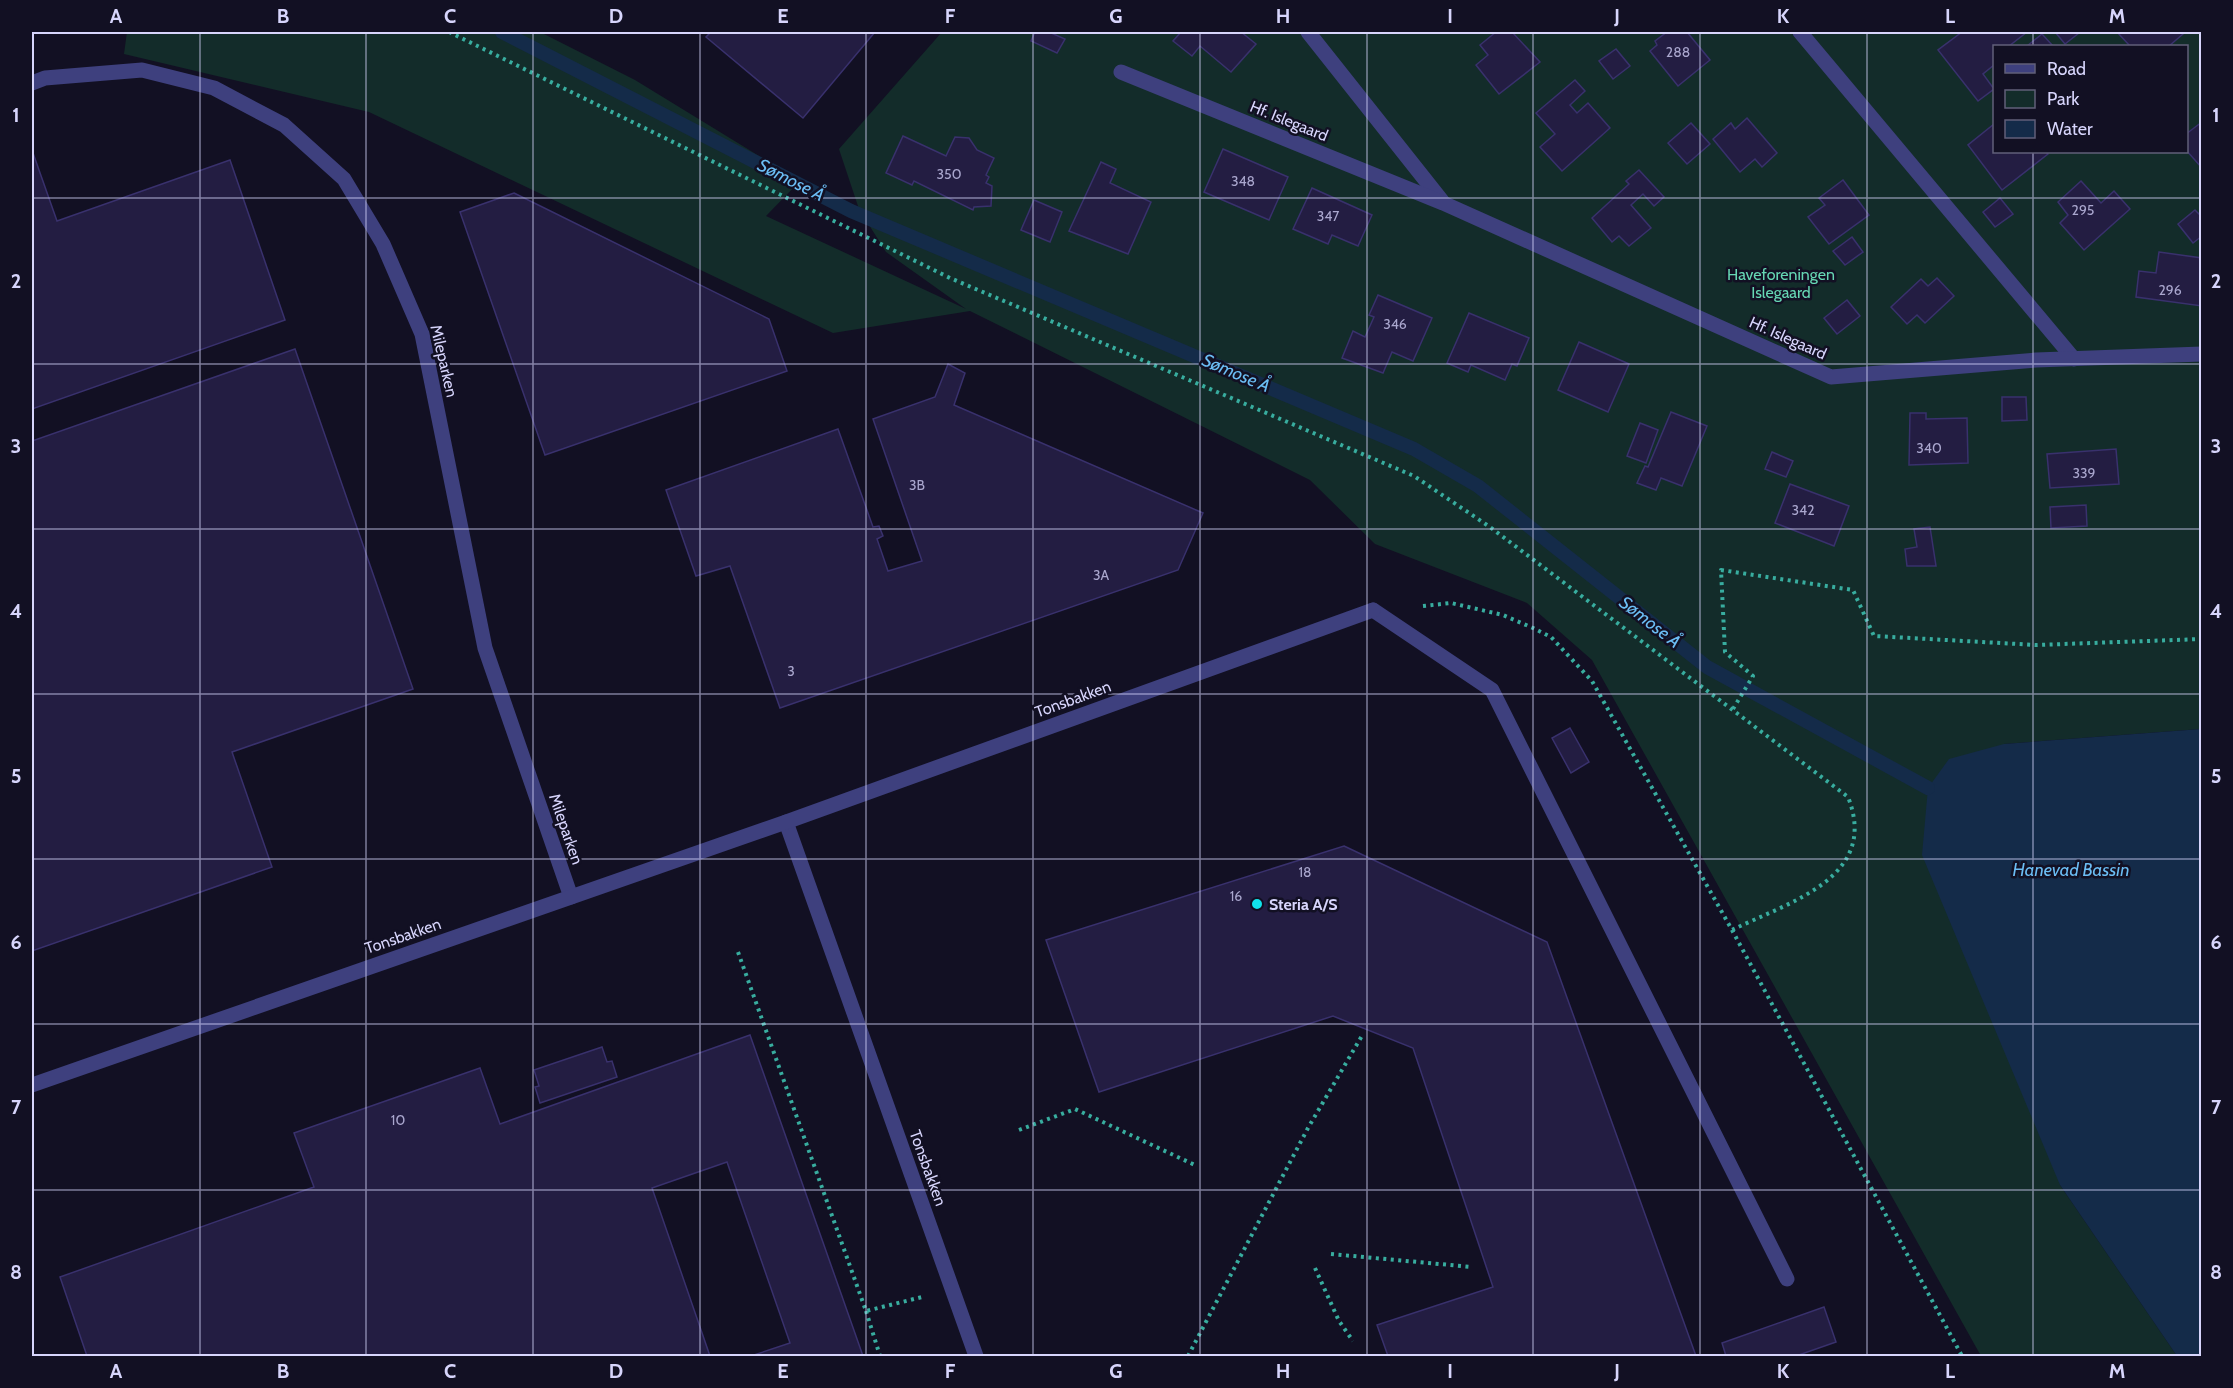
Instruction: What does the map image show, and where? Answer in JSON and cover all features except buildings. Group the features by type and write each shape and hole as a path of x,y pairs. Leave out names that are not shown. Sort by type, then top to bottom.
{"street":[{"name":"Hf. Islegaard","path":"1308,32 1443,203"},
{"path":"1800,32 2074,359"},
{"name":"Mileparken","path":"32,83 45,78 142,70 214,88 284,125 344,179 383,244 422,334 485,648 571,897"},
{"name":"Hf. Islegaard","path":"1121,72 1443,203 1831,377 2074,359 2202,354"},
{"path":"1373,610 1492,690 1787,1279"},
{"name":"Tonsbakken","path":"32,1085 786,822 1373,610"},
{"name":"Tonsbakken","path":"786,822 976,1356"}],"path":[{"path":"449,32 950,278 1414,476 1490,527 1848,797 1856,817 1854,843 1846,865 1825,884 1732,930"},
{"path":"1732,710 1753,676 1725,652 1721,570 1853,590 1874,636 2036,645 2202,639"},
{"path":"1373,610 1451,603 1503,615 1551,637 1592,681 1732,930 1962,1356"},
{"path":"738,952 880,1356"},
{"path":"1188,1356 1308,1128 1363,1034"},
{"path":"1019,1130 1074,1109 1197,1166"},
{"path":"1331,1254 1472,1268"},
{"path":"1315,1268 1339,1321 1353,1341"},
{"path":"866,1311 952,1290"}],"green space":[{"name":"Haveforeningen Islegaard","path":"127,32 540,32 635,80 800,181 766,216 966,309 886,252 859,209 839,149 942,32 2201,32 2201,729 2004,744 2060,1185 2177,1356 1981,1356 1592,660 1527,603 1375,544 1310,480 970,311 833,333 369,112 124,54"}],"water":[{"name":"Hanevad Bassin","path":"2201,729 2202,1356 2177,1356 2060,1185 1922,855 1928,788 1949,759 2004,744"}],"waterway":[{"name":"Sømose Å","path":"502,32 851,211 1414,449 1478,486 1707,667 1928,788"}],"place":[{"name":"Steria A/S","path":"1257,904"}]}
